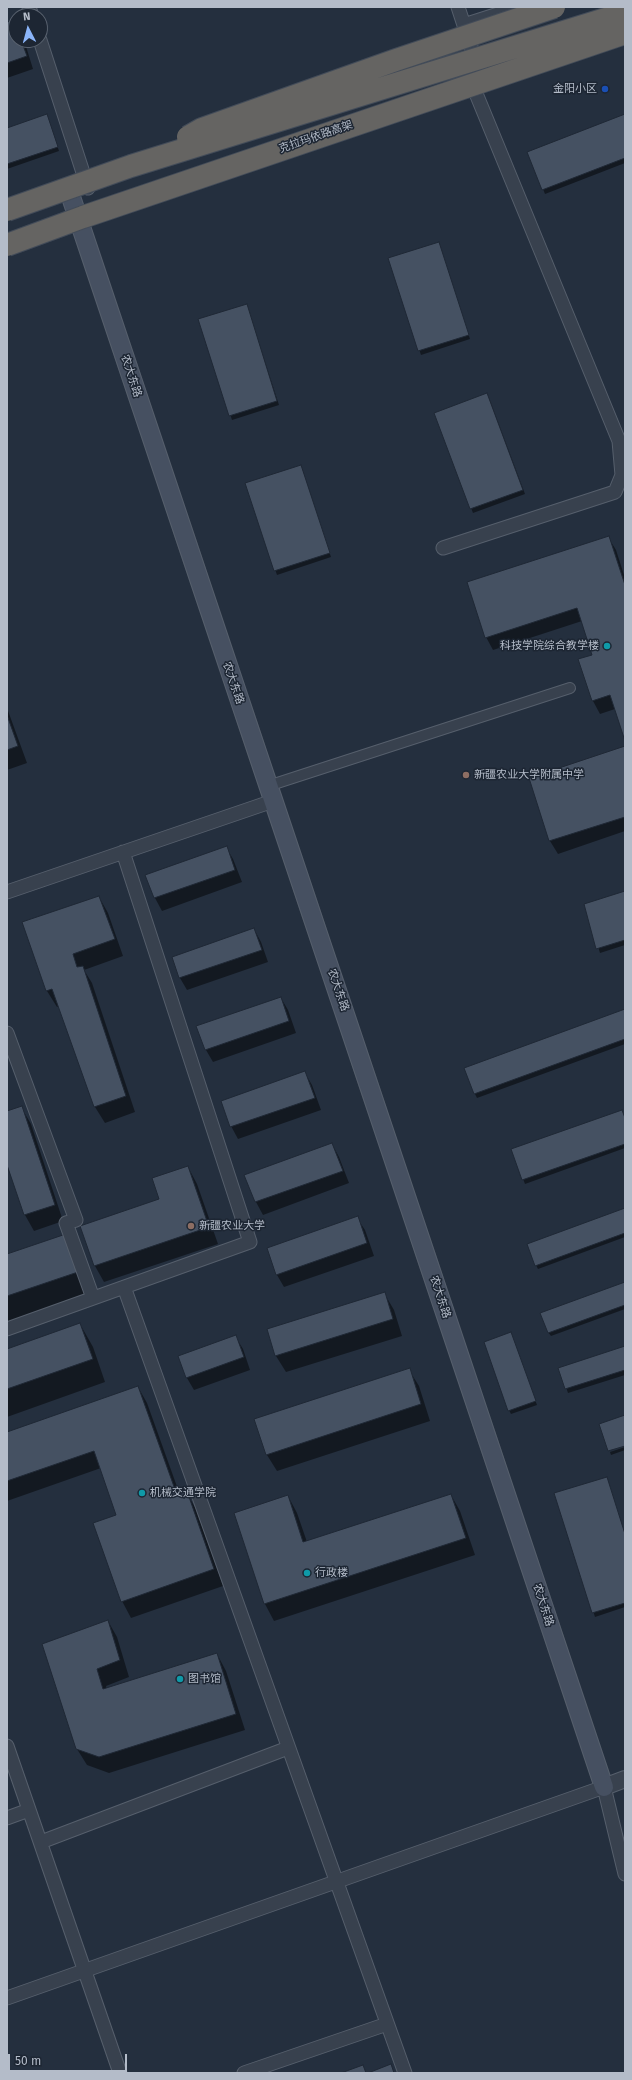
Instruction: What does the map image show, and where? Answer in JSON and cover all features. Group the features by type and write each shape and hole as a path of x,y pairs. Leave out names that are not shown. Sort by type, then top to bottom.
{"highway":[{"path":"7,197 396,60 554,7"},
{"path":"7,210 131,166 625,13"},
{"name":"克拉玛依路高架","path":"7,245 90,214 625,32"},
{"path":"131,166 202,129"}],"main road":[{"name":"农大东路","path":"70,194 604,1787"}],"street":[{"path":"458,7 476,62"},
{"path":"464,25 520,7"},
{"path":"43,48 88,188"},
{"path":"443,548 615,492 622,475 619,441 474,91"},
{"path":"7,892 123,852 270,794 570,688"},
{"path":"7,1329 250,1242 123,852"},
{"path":"7,1033 76,1220 66,1223 93,1298"},
{"path":"124,1287 335,1882 405,2073"},
{"path":"7,1746 120,2073"},
{"path":"40,1842 288,1748"},
{"path":"7,1998 625,1779"},
{"path":"604,1787 625,1874"},
{"path":"7,1818 30,1810"},
{"path":"244,2073 387,2024"}],"building":[{"path":"7,22 8,48 24,48 27,56 7,63"},
{"path":"47,114 58,147 7,164 7,128"},
{"path":"625,114 625,158 542,190 527,152"},
{"path":"439,242 469,335 418,351 388,258"},
{"path":"247,304 277,401 229,416 198,319"},
{"path":"487,393 523,490 470,509 434,413"},
{"path":"301,465 330,553 274,571 245,483"},
{"name":"科技学院综合教学楼","path":"609,536 625,585 625,741 610,695 592,701 578,659 592,655 577,608 485,638 467,582"},
{"path":"7,715 18,746 7,750"},
{"path":"625,746 625,817 549,841 529,778"},
{"path":"227,846 235,870 154,898 145,875"},
{"path":"625,891 625,940 596,949 584,904"},
{"path":"99,896 115,939 73,954 77,967 83,966 126,1096 94,1107 52,989 46,991 22,922"},
{"path":"254,928 262,950 179,978 172,957"},
{"path":"281,997 289,1021 205,1050 196,1026"},
{"path":"625,1009 625,1039 474,1094 464,1068"},
{"path":"305,1071 315,1098 230,1127 221,1101"},
{"path":"22,1106 55,1205 24,1215 7,1165 7,1111"},
{"path":"622,1110 625,1118 625,1144 522,1180 511,1149"},
{"path":"332,1143 343,1171 255,1202 244,1175"},
{"path":"188,1166 209,1227 94,1266 80,1226 159,1199 152,1178"},
{"path":"625,1208 625,1233 535,1266 527,1244"},
{"path":"358,1216 367,1243 276,1275 267,1248"},
{"path":"66,1234 78,1272 7,1296 7,1254"},
{"path":"625,1282 625,1305 548,1333 540,1313"},
{"path":"385,1292 393,1319 275,1356 267,1329"},
{"path":"80,1323 93,1359 7,1389 7,1349"},
{"path":"511,1332 536,1401 508,1411 484,1342"},
{"path":"236,1335 244,1357 186,1378 178,1356"},
{"path":"625,1346 625,1370 565,1389 558,1368"},
{"path":"410,1368 421,1404 266,1455 254,1419"},
{"name":"机械交通学院","path":"138,1386 177,1495 187,1491 214,1569 121,1602 93,1523 116,1515 94,1451 7,1481 7,1432"},
{"path":"625,1415 625,1446 608,1451 599,1424"},
{"path":"607,1477 625,1534 625,1603 592,1613 554,1493"},
{"name":"行政楼","path":"451,1494 466,1538 264,1604 234,1513 288,1495 303,1542"},
{"name":"图书馆","path":"108,1620 120,1660 97,1669 103,1689 217,1653 236,1714 99,1757 76,1749 42,1644"},
{"path":"391,2064 394,2073 368,2073"},
{"path":"363,2065 366,2073 341,2073"}],"place":[{"name":"金阳小区","path":"605,89"},
{"name":"科技学院综合教学楼","path":"607,646"},
{"name":"新疆农业大学附属中学","path":"466,775"},
{"name":"新疆农业大学","path":"191,1226"},
{"name":"机械交通学院","path":"142,1493"},
{"name":"行政楼","path":"307,1573"},
{"name":"图书馆","path":"180,1679"}]}
